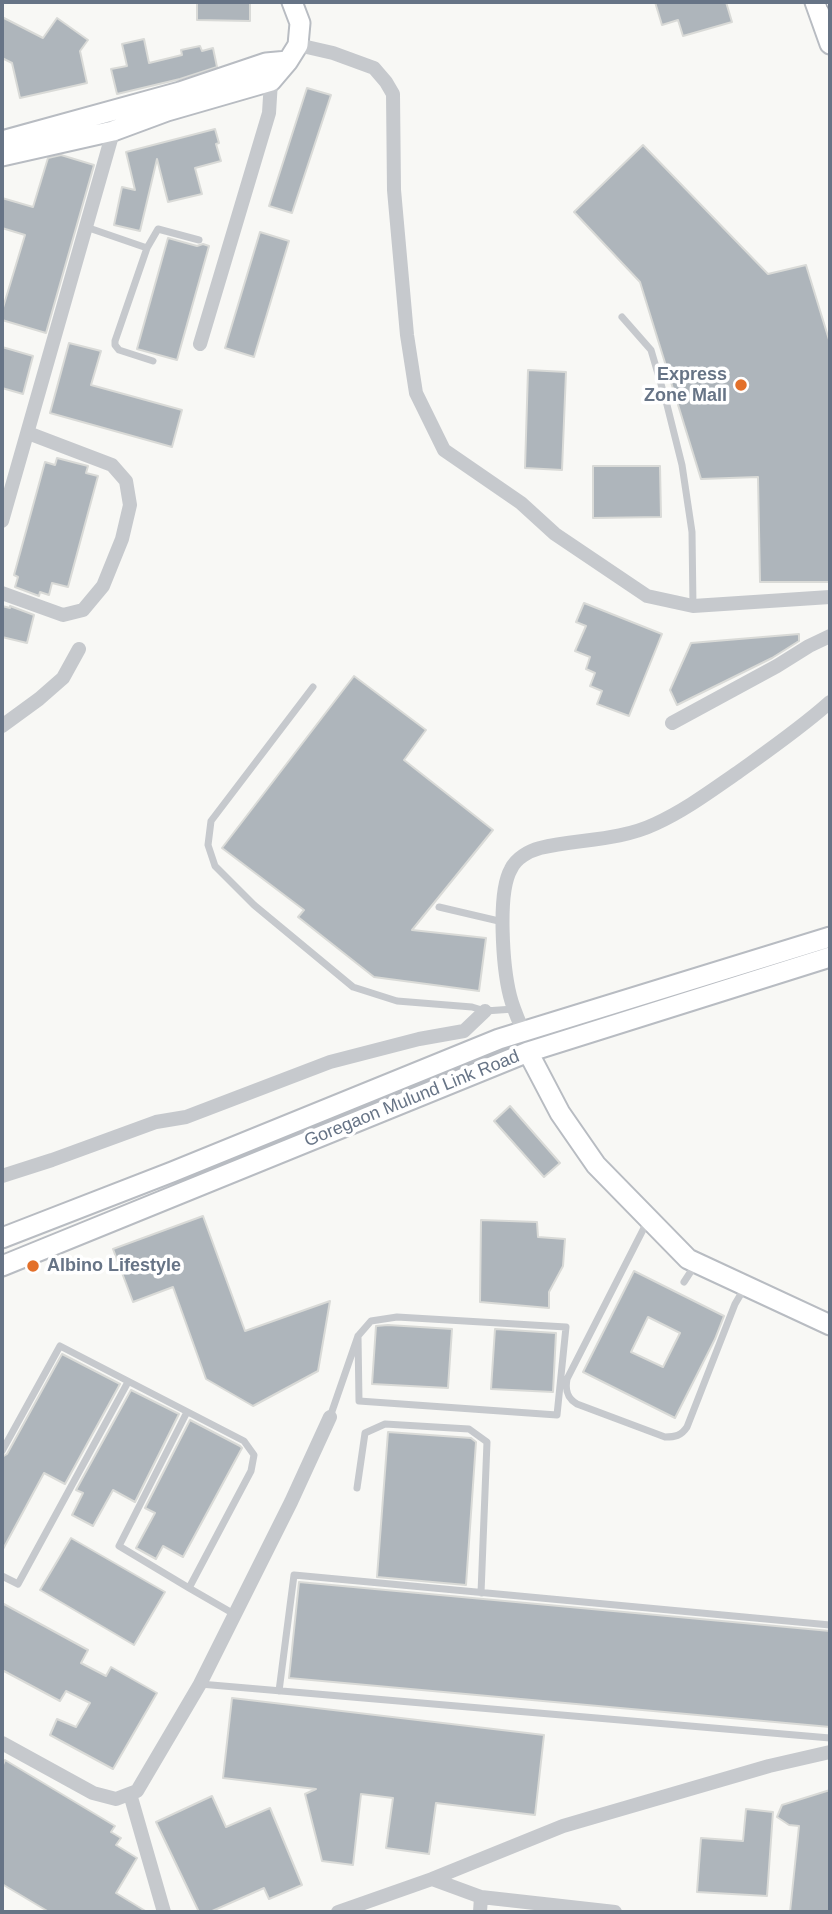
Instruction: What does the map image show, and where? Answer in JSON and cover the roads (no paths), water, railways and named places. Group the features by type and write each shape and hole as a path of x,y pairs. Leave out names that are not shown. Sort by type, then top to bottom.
{"main road":[{"path":"2,156 113,131 268,72 293,53 300,23 292,2"},
{"path":"816,2 830,44"},
{"path":"2,141 268,72"},
{"name":"Goregaon Mulund Link Road","path":"4,1237 499,1039 830,937"},
{"name":"Goregaon Mulund Link Road","path":"8,1263 528,1052 830,957"},
{"path":"528,1052 560,1113 596,1165 688,1259 830,1325"},
{"path":"4,1237 8,1263"}],"street":[{"path":"293,53 333,53 374,68 393,94 394,190 415,393 443,450 521,503 555,534 648,596 693,606 830,597"},
{"path":"200,344 268,113 268,72"},
{"path":"2,521 119,110"},
{"path":"2,593 63,615 83,610 103,586 122,539 130,505 126,481 112,466 28,433"},
{"path":"672,723 830,636"},
{"path":"2,726 64,678 79,649"},
{"path":"523,1031 514,1009 506,976 505,885 511,867 524,854 539,848 621,835 654,825 703,797 830,702"},
{"path":"2,1176 156,1122 186,1117 330,1062 419,1039 464,1031 485,1011"},
{"path":"2,1743 93,1793 116,1799 137,1791 200,1684 291,1502 330,1416"},
{"path":"338,1912 432,1879 563,1826 769,1766 830,1752"},
{"path":"130,1794 164,1912"},
{"path":"432,1879 481,1897 615,1912"},
{"path":"480,1912 481,1897"}],"lane":[{"path":"86,227 147,248"},
{"path":"153,361 119,350 115,345 147,248 158,229 199,240"},
{"path":"622,317 651,350 670,414 682,465 692,532 693,606"},
{"path":"313,687 211,821 208,845 215,866 254,905 354,987 397,1001 472,1007 485,1011 514,1009"},
{"path":"439,907 504,922"},
{"path":"649,1219 567,1379 567,1394 570,1400 665,1437 682,1434 735,1304 745,1287"},
{"path":"684,1282 696,1263"},
{"path":"330,1416 358,1336 371,1321 397,1317 566,1326 557,1415 359,1401 358,1336"},
{"path":"2,1451 60,1346 244,1441 254,1455 251,1471 190,1588"},
{"path":"2,1576 18,1584 128,1382"},
{"path":"187,1412 119,1546 234,1614"},
{"path":"357,1488 365,1433 385,1424 469,1429 487,1442 481,1592"},
{"path":"279,1691 294,1575 830,1625"},
{"path":"200,1684 830,1738"}],"place":[{"name":"Express Zone Mall","path":"741,385"},
{"name":"Albino Lifestyle","path":"33,1266"}]}
